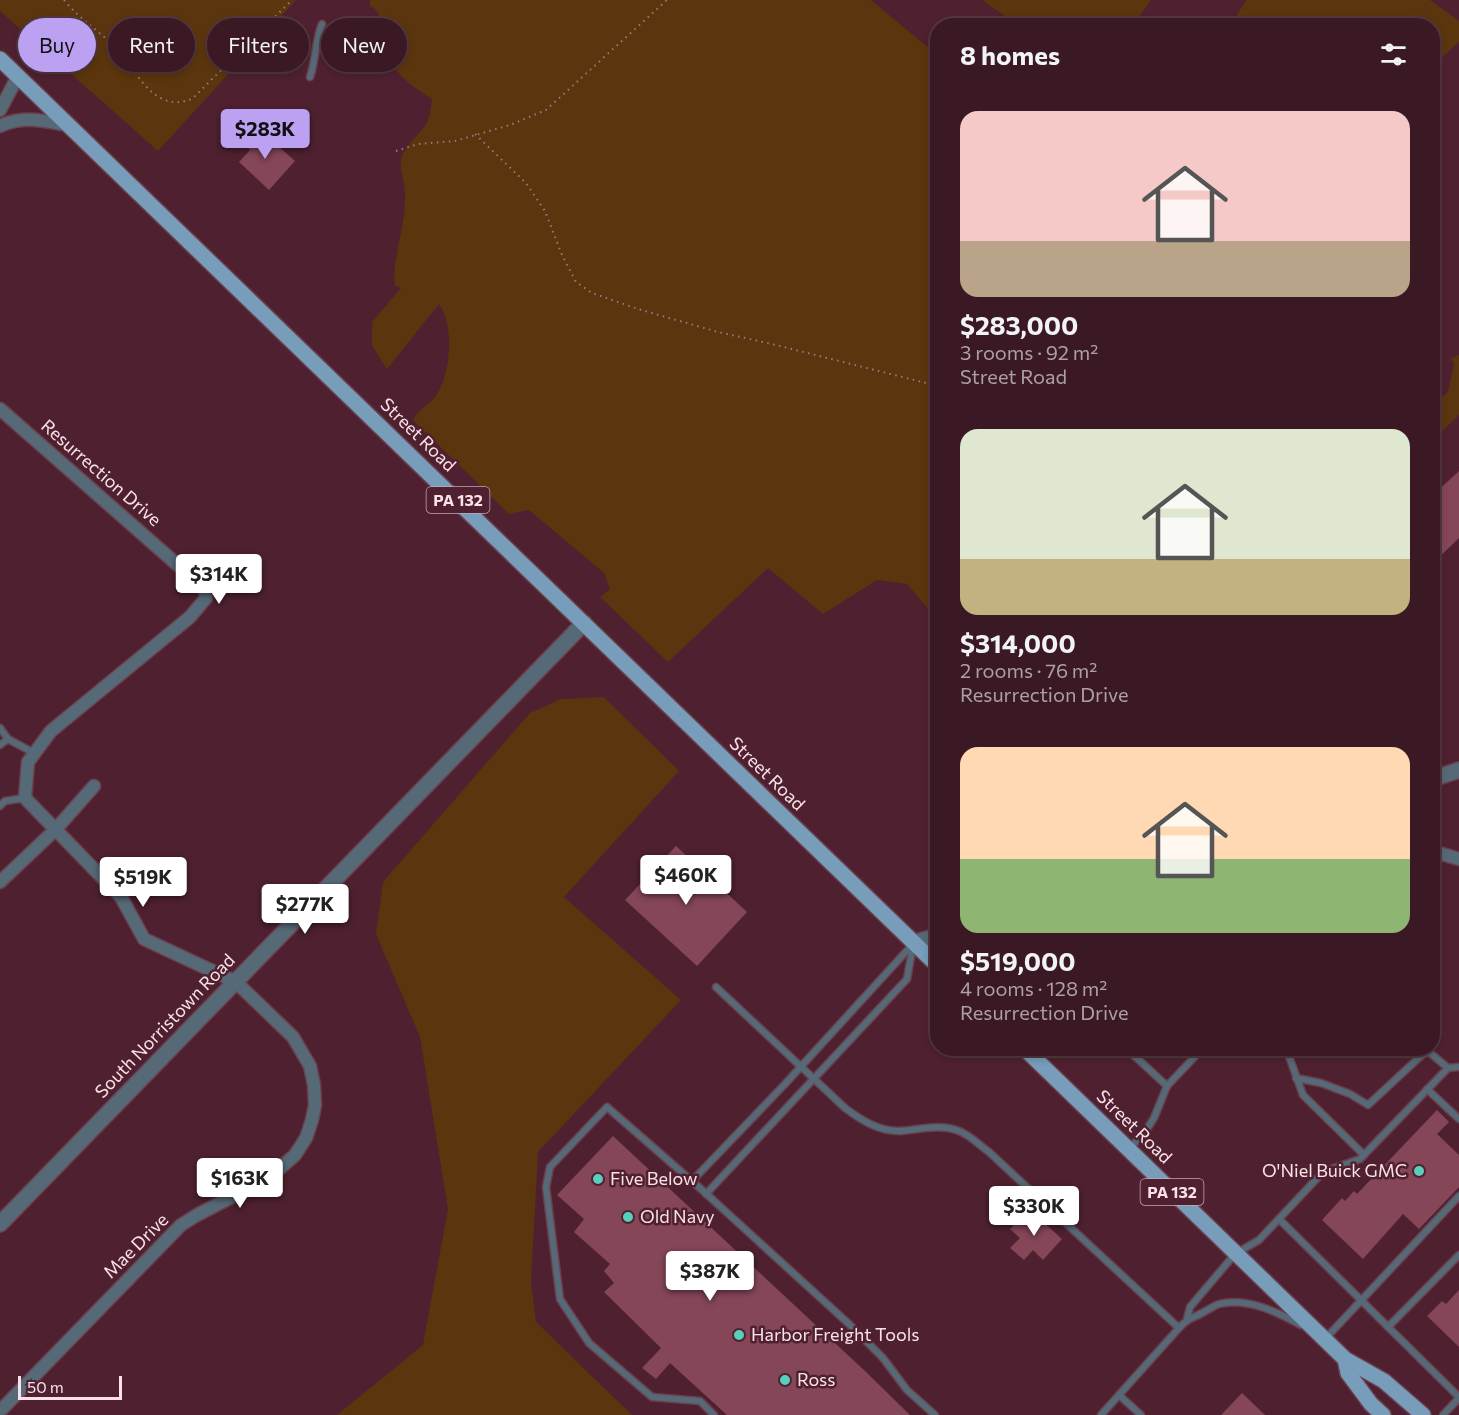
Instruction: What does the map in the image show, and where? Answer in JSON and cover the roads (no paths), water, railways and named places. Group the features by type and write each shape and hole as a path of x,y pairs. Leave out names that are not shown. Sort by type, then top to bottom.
{"main road":[{"name":"Street Road","path":"0,59 930,958"},
{"name":"Street Road","path":"1032,1056 1322,1337 1346,1359 1383,1381 1423,1415"},
{"name":"Street Road","path":"1346,1359 1348,1373 1371,1404 1383,1415"}],"street":[{"path":"0,110 18,76"},
{"path":"0,126 22,119 70,126"},
{"name":"Resurrection Drive","path":"0,409 205,589 206,598 190,617 51,730 28,762 25,798"},
{"name":"South Norristown Road","path":"0,1224 584,623"},
{"path":"1440,776 1459,770"},
{"path":"0,882 56,829 94,786"},
{"path":"25,798 121,897 144,939 236,982"},
{"path":"1440,853 1459,859"},
{"path":"914,943 930,938"},
{"name":"Mae Drive","path":"4,1410 181,1225 270,1177 295,1155 306,1138 315,1105 310,1065 293,1037 236,982"}],"lane":[{"path":"310,77 321,27"},
{"path":"0,728 8,739 34,753"},
{"path":"0,745 8,739"},
{"path":"0,806 5,801 25,798"},
{"path":"692,1181 802,1066 914,943"},
{"path":"706,1194 907,979 914,943"},
{"path":"716,987 845,1108 863,1121 899,1131 942,1127 957,1130 968,1136 989,1152 1179,1328"},
{"path":"1128,1149 1145,1132 1154,1118 1167,1086 1195,1056"},
{"path":"1289,1056 1304,1095 1364,1155"},
{"path":"1296,1078 1321,1083 1350,1094 1368,1106 1421,1056"},
{"path":"1434,1056 1448,1068"},
{"path":"1136,1057 1167,1086"},
{"path":"1187,1319 1190,1307 1235,1254 1259,1240 1323,1172 1360,1159 1448,1068 1459,1067"},
{"path":"1427,1089 1459,1119"},
{"path":"714,1415 700,1401 652,1397 589,1343 560,1299 546,1187 550,1167 607,1107 692,1181 860,1335 884,1358 907,1390 935,1415"},
{"path":"1101,1415 1187,1319 1220,1304 1247,1303 1274,1311 1322,1337 1361,1300 1459,1196"},
{"path":"1279,1220 1459,1397 1443,1415"},
{"path":"1388,1327 1459,1255"},
{"path":"1119,1395 1142,1415"}],"place":[{"name":"O'Niel Buick GMC","path":"1419,1171"},
{"name":"Five Below","path":"598,1179"},
{"name":"Old Navy","path":"628,1217"},
{"name":"Harbor Freight Tools","path":"739,1335"},
{"name":"Ross","path":"785,1380"}]}
